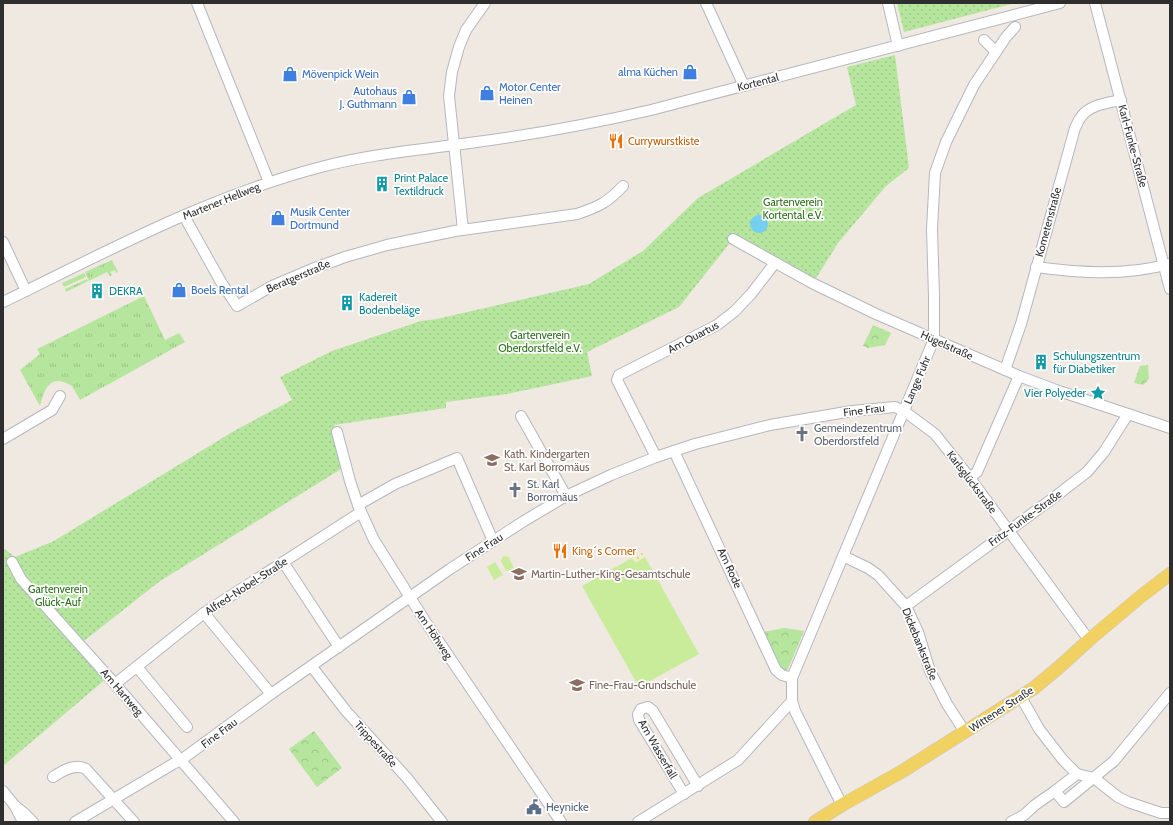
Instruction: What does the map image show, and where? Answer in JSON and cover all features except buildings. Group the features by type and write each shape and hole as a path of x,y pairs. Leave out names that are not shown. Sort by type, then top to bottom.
{"main road":[{"name":"Wittener Straße","path":"815,822 901,772 1021,697 1047,678 1089,640 1170,574"}],"street":[{"path":"197,3 269,182"},
{"path":"706,3 744,86"},
{"path":"888,3 898,46"},
{"name":"Kortental","path":"454,145 523,136 651,110 1060,3"},
{"name":"Karl-Funke-Straße","path":"1095,3 1167,265 1170,290"},
{"path":"463,230 449,96 452,72 459,47 466,30 481,4"},
{"name":"Lange Fuhr","path":"792,701 792,678 934,339 932,229 936,173 946,142 974,86 1006,37 1016,27"},
{"path":"984,40 996,52"},
{"name":"Kometenstraße","path":"1006,370 1075,128 1086,111 1101,105 1121,100"},
{"name":"Martener Hellweg","path":"3,302 184,216 269,182 366,156 454,145"},
{"name":"Beratgerstraße","path":"184,216 221,282 237,306 272,286 345,256 428,235 577,214 598,207 612,198 623,186"},
{"name":"Hügelstraße","path":"733,239 813,283 934,339 1019,376 1170,428"},
{"path":"3,242 26,290"},
{"name":"Am Quartus","path":"656,457 617,380 619,375 717,325 735,311 751,294 775,263"},
{"path":"1036,267 1075,272 1125,272 1167,265"},
{"path":"970,478 977,472 1019,376"},
{"path":"3,439 52,410 60,396"},
{"name":"Fine Frau","path":"75,822 181,760 271,694 493,541 566,496 611,475 656,457 717,438 786,422 852,412 895,407 904,411"},
{"name":"Karlsglückstraße","path":"904,411 935,434 970,478 1089,640"},
{"name":"Fritz-Funke-Straße","path":"906,606 1087,472 1104,452 1128,414"},
{"path":"527,420 566,496"},
{"name":"Am Höhweg","path":"337,432 359,508 374,540 410,598 561,822"},
{"name":"Am Rode","path":"674,451 776,670 782,675 792,678"},
{"name":"Alfred-Nobel-Straße","path":"116,684 204,613 283,562 395,484 457,458 493,541"},
{"name":"Dickebankstraße","path":"843,556 868,568 878,575 906,606 918,632 930,671 947,704 965,732"},
{"name":"Am Hartweg","path":"12,562 21,578 116,684 234,822"},
{"path":"283,562 339,647"},
{"path":"204,613 271,694"},
{"path":"137,666 187,727"},
{"name":"Trippestraße","path":"312,667 346,711 407,778 442,822"},
{"path":"1055,791 1064,802 1094,778 1114,760 1170,693"},
{"path":"1021,697 1039,729 1063,760 1077,774 1094,778 1118,797 1128,802 1161,812 1170,813"},
{"path":"638,822 738,760 792,701 801,724 842,805"},
{"name":"Am Wasserfall","path":"684,794 640,720 638,714 641,709 648,707 653,711 698,786"},
{"path":"53,777 62,771 79,767 86,769 134,822"},
{"path":"1011,822 1077,774"},
{"path":"3,791 33,822"},
{"path":"16,806 23,822"}],"green space":[{"path":"897,3 1015,3 904,32"},
{"path":"895,55 909,168 886,186 838,243 813,283 733,239 679,307 587,352 592,376 507,394 446,402 446,408 334,425 337,429 346,466 160,581 80,644 107,678 3,766 3,548 15,557 54,541 234,431 292,400 280,377 332,351 421,321 437,319 589,284 643,251 698,198 856,105 847,67"},
{"path":"112,260 118,272 116,273 115,270 110,272 112,275 110,276 107,272 89,281 85,272"},
{"path":"84,273 86,277 64,287 62,283"},
{"path":"87,279 88,281 66,292 65,289"},
{"path":"144,296 165,340 179,333 185,342 80,400 72,386 65,382 54,382 50,384 44,393 40,406 20,370 40,354 37,349"},
{"path":"873,325 891,333 885,345 868,348 863,346"},
{"path":"1148,365 1149,379 1143,385 1134,383 1140,366"},
{"path":"503,556 509,557 514,569 512,572 506,571 501,561"},
{"path":"645,557 699,654 639,687 582,586 632,558 635,563"},
{"path":"495,562 503,575 494,580 487,567"},
{"path":"784,628 804,631 788,669 785,670 779,668 763,632"},
{"path":"314,731 342,768 317,787 289,749"}],"sand":[{"path":"642,552 645,557 635,563 632,558"}],"water":[{"path":"759,215 765,218 768,224 765,230 759,233 753,230 750,224 753,218"}],"place":[{"name":"alma Küchen","path":"690,72"},
{"name":"Mövenpick Wein","path":"290,74"},
{"name":"Motor Center Heinen","path":"487,93"},
{"name":"Autohaus J. Guthmann","path":"409,97"},
{"name":"Currywurstkiste","path":"616,141"},
{"name":"Print Palace Textildruck","path":"382,184"},
{"name":"Musik Center Dortmund","path":"278,218"},
{"name":"Boels Rental","path":"179,290"},
{"name":"DEKRA","path":"97,291"},
{"name":"Kadereit Bodenbeläge","path":"347,303"},
{"name":"Schulungszentrum für Diabetiker","path":"1041,362"},
{"name":"Vier Polyeder","path":"1098,393"},
{"name":"Gemeindezentrum Oberdorstfeld","path":"802,434"},
{"name":"Kath. Kindergarten St. Karl Borromäus","path":"492,460"},
{"name":"St. Karl Borromäus","path":"515,490"},
{"name":"King´s Corner","path":"560,551"},
{"name":"Martin-Luther-King-Gesamtschule","path":"519,574"},
{"name":"Fine-Frau-Grundschule","path":"577,685"},
{"name":"Heynicke","path":"534,807"}],"park label":[{"name":"Gartenverein Kortental e.V.","path":"793,208"},
{"name":"Gartenverein Oberdorstfeld e.V.","path":"540,341"},
{"name":"Gartenverein Glück-Auf","path":"58,595"}]}
